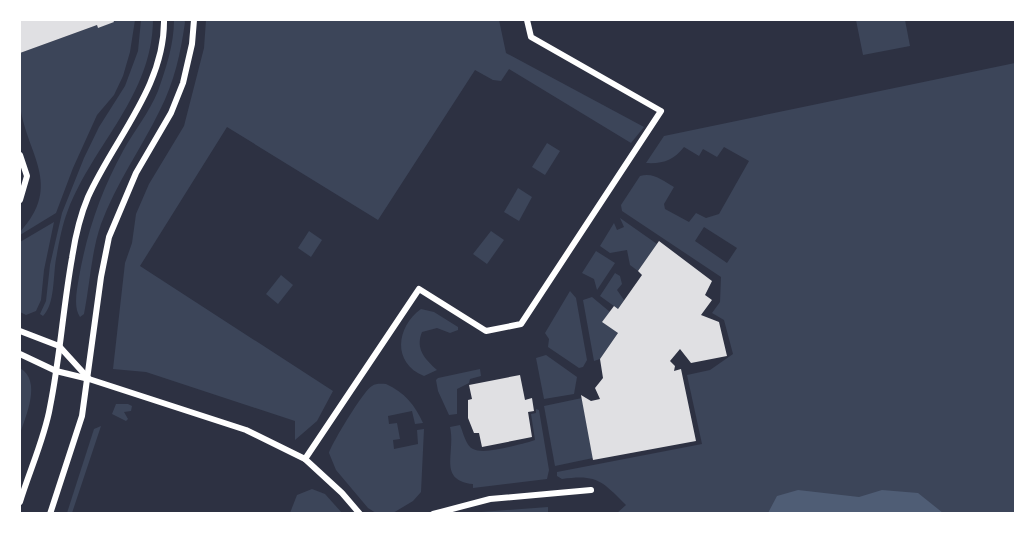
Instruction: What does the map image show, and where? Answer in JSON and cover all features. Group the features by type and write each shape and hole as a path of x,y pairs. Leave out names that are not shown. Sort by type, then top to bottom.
{"street":[{"path":"20,502 50,409 75,241 87,200 149,87 158,60 164,20"},
{"path":"50,513 82,416 89,379 101,277 109,237 136,173 175,103 183,83 194,20"},
{"path":"305,459 419,289 486,331 521,324 661,111 531,37 527,20"},
{"path":"20,155 27,176 20,200"},
{"path":"20,332 59,346 89,379"},
{"path":"20,354 56,371 89,379 246,430 305,459 360,513"},
{"path":"433,513 490,499 591,490"}],"shaded area":[{"path":"113,20 135,20 130,52 123,76 114,95 97,115 56,213 20,235 33,215 39,199 41,184 39,169 20,105 20,53 97,25 98,28"},
{"path":"141,20 153,20 150,47 143,72 133,96 92,163 68,210 58,247 52,297 43,316 40,314 46,301 50,265 62,213 99,127 125,86 138,51"},
{"path":"174,20 185,22 173,78 165,100 114,194 101,224 84,314 80,317 76,303 77,292 82,260 91,228 115,166 158,91 167,65"},
{"path":"206,20 499,20 506,53 644,127 631,143 509,69 501,81 493,80 475,70 378,220 227,127 140,266 333,391 317,421 295,440 295,421 146,372 113,369 125,263 132,243 136,214 149,184 184,126 204,48"},
{"path":"856,20 905,20 910,46 863,55"},
{"path":"1015,63 1015,513 617,513 626,505 598,481 583,478 562,479 557,476 557,472 702,444 687,375 710,370 733,354 724,320 712,313 720,302 721,277 622,211 621,205 640,176 650,175 674,187 664,204 665,209 689,222 696,213 706,218 719,214 749,161 724,147 717,157 703,149 699,156 684,147 668,160 646,163 664,136","holes":["704,227 737,248 727,263 695,241"]},
{"path":"547,143 560,151 545,175 532,167"},
{"path":"518,188 532,197 519,221 504,212"},
{"path":"620,218 657,244 638,271 630,265 627,250 610,253 600,246 614,223 617,230 624,227"},
{"path":"54,222 44,270 41,300 36,311 26,315 20,312 20,242"},
{"path":"309,231 322,240 311,257 298,248"},
{"path":"491,231 504,240 487,264 473,254"},
{"path":"596,251 615,263 597,290 594,279 582,273"},
{"path":"615,273 620,276 622,284 617,290 624,300 618,309 600,296"},
{"path":"281,275 293,285 278,304 266,294"},
{"path":"570,291 576,298 587,360 583,367 579,368 548,347 549,339 545,333"},
{"path":"592,297 610,312 602,322 618,333 600,359 594,361 583,300"},
{"path":"421,309 434,312 458,327 458,330 450,333 437,328 422,332 420,344 422,353 437,370 424,376 407,363 402,354 401,344 406,325"},
{"path":"546,355 577,377 574,394 544,399 536,358"},
{"path":"20,368 27,374 31,390 20,434"},
{"path":"480,369 481,376 470,379 469,383 457,389 457,414 449,415 438,391 436,380"},
{"path":"375,384 386,384 408,400 423,423 415,424 412,411 388,416 389,424 397,423 400,439 393,440 394,449 418,444 417,430 424,429 421,492 413,501 393,513 376,513 368,508 336,470 329,453 362,397"},
{"path":"582,398 593,458 555,466 544,406"},
{"path":"116,404 132,406 131,411 124,412 128,419 126,421 112,414"},
{"path":"536,409 539,410 549,470 547,479 473,488 473,484 455,477 450,464 450,427 460,425 467,442 473,449 485,451 501,449 535,440 531,414 536,413"},
{"path":"101,426 72,513 67,513 94,429"},
{"path":"312,489 325,494 342,513 290,513 297,495"},
{"path":"798,490 859,497 882,490 918,493 943,513 768,513 777,496"},
{"path":"548,507 548,513 475,513 481,512"}],"building":[{"path":"20,20 113,20 114,22 98,28 97,25 20,53"},
{"path":"659,241 712,281 705,295 712,300 701,315 719,322 727,356 691,363 680,349 670,361 675,366 674,371 681,369 696,441 593,460 581,395 591,401 600,399 595,388 603,378 600,359 618,333 602,322 614,306 618,309 642,275 638,271"},
{"path":"520,375 525,400 532,398 534,411 528,412 532,437 482,447 479,433 474,433 468,418 468,400 472,399 469,385"}]}
